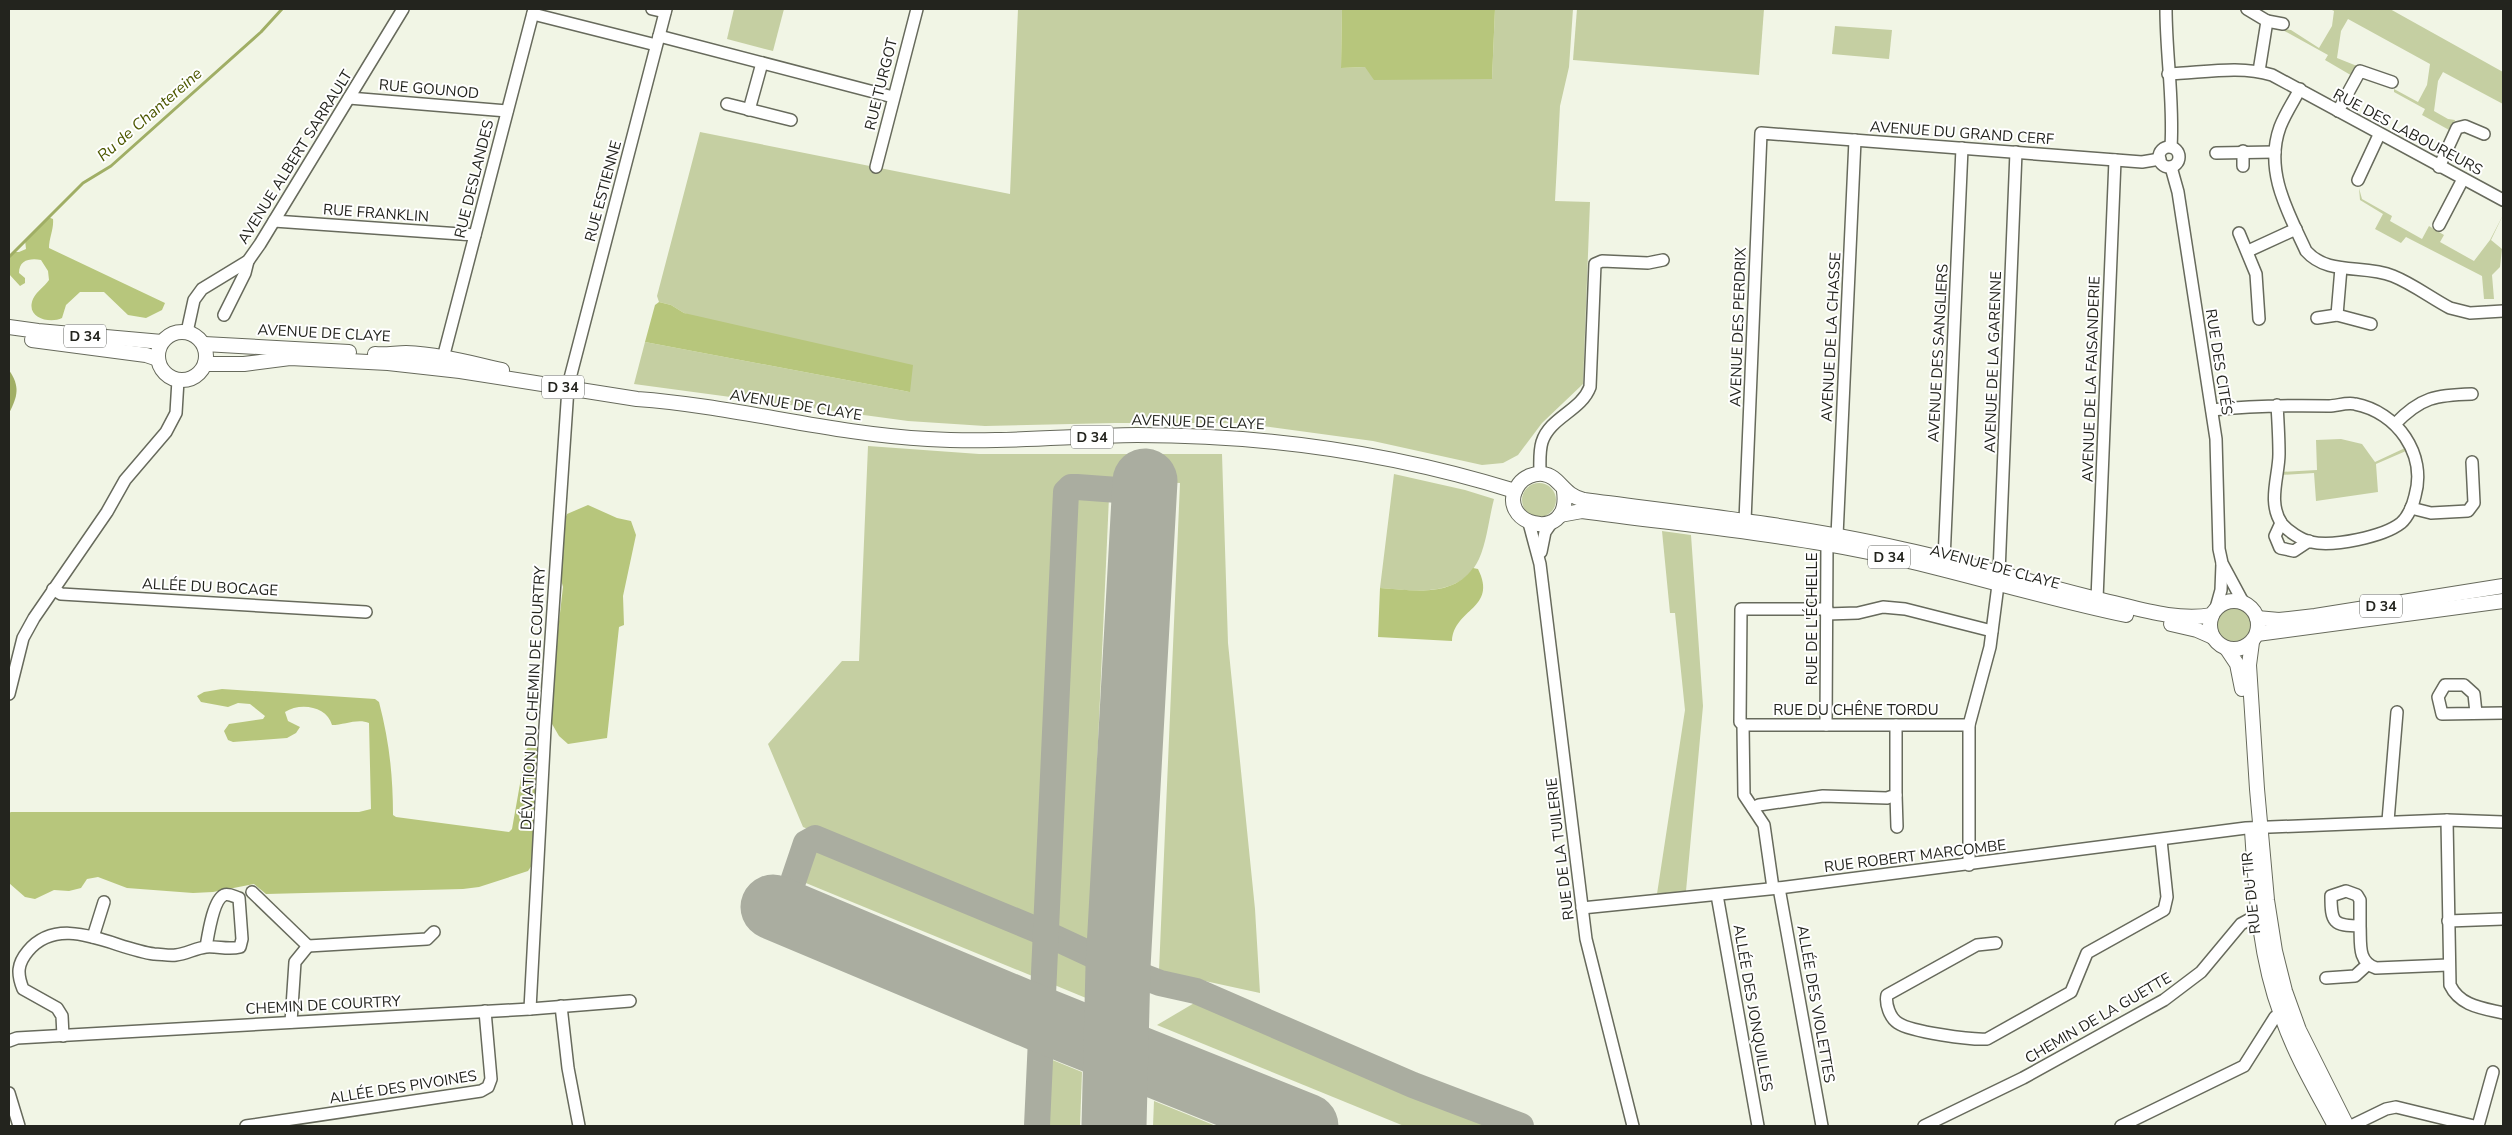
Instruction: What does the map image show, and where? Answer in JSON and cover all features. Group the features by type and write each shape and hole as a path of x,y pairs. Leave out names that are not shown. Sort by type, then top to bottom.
{"main road":[{"name":"D 34","path":"9,327 162,342 170,334 187,332"},
{"path":"162,342 158,359 165,372 178,380 191,378 202,370 207,357 204,344 197,336 187,332"},
{"name":"D 34","path":"9,336 146,355 158,359"},
{"name":"AVENUE DE CLAYE","path":"204,344 245,345 380,355 407,353 443,358 568,385"},
{"name":"AVENUE DE CLAYE","path":"205,364 244,364 290,358 388,363 638,393 667,401 839,429 926,439 992,440 1138,435 1274,442 1321,447 1396,461 1515,491"},
{"name":"AVENUE DE CLAYE","path":"388,363 407,360 437,363 443,358"},
{"name":"AVENUE DE CLAYE","path":"1540,474 1555,479 1564,491 1584,500 1745,521 1832,540 1904,560 2188,618 2214,612"},
{"path":"1530,523 1523,519 1515,506 1515,491 1528,476 1540,474"},
{"path":"1556,518 1566,500 1564,491"},
{"name":"AVENUE DE CLAYE","path":"1530,523 1545,524 1556,518 1582,511 1904,549 1944,560 2066,602 2197,630 2213,637"},
{"name":"D 34","path":"2257,618 2279,620 2315,616 2503,586"},
{"path":"2233,601 2243,602 2252,608 2257,618 2255,638 2245,647 2227,649 2213,637 2210,630 2214,612 2224,603 2233,601"},
{"name":"D 34","path":"2255,638 2503,601"},
{"name":"RUE DU TIR","path":"2255,638 2249,654 2256,828"},
{"name":"RUE DU TIR","path":"2227,649 2241,674 2264,916 2265,957 2286,1013 2297,1052 2335,1126"},
{"name":"RUE DU TIR","path":"2286,1013 2349,1126"}],"street":[{"name":"AVENUE ALBERT SARRAULT","path":"187,332 194,300 202,289 248,261 403,9"},
{"path":"652,9 665,11"},
{"name":"RUE TURGOT","path":"876,167 916,9"},
{"path":"2166,9 2168,74 2172,116 2171,147"},
{"path":"2247,9 2267,21 2283,24"},
{"path":"534,11 657,41 762,63 894,97"},
{"name":"RUE DESLANDES","path":"443,358 534,11"},
{"name":"RUE ESTIENNE","path":"568,385 665,11"},
{"path":"2259,71 2267,21"},
{"path":"749,110 762,63"},
{"name":"RUE DES LABOUREURS","path":"2168,74 2259,71 2300,89 2379,135 2503,200"},
{"path":"2338,111 2360,71 2392,82"},
{"path":"2300,89 2280,128 2275,152 2280,193 2306,251 2320,264 2388,274 2459,311 2503,312"},
{"name":"RUE GOUNOD","path":"349,98 507,110"},
{"path":"727,104 792,120"},
{"path":"2439,166 2457,128 2465,126 2484,134"},
{"name":"AVENUE DU GRAND CERF","path":"1761,133 2142,162 2160,159"},
{"name":"AVENUE DES PERDRIX","path":"1745,521 1761,133"},
{"path":"2358,180 2379,135"},
{"name":"AVENUE DE LA CHASSE","path":"1832,540 1855,140"},
{"path":"2171,147 2176,150 2179,159 2171,167 2164,166 2160,159 2161,151 2171,147"},
{"name":"AVENUE DES SANGLIERS","path":"1944,560 1962,148"},
{"path":"2216,153 2243,151 2275,152"},
{"path":"2243,151 2243,166"},
{"name":"AVENUE DE LA GARENNE","path":"1969,865 1969,725 1990,647 1999,579 2016,152"},
{"name":"AVENUE DE LA FAISANDERIE","path":"2097,599 2115,160"},
{"name":"RUE DES CITÉS","path":"2171,167 2178,192 2216,440 2218,532 2222,562 2221,590 2214,612"},
{"path":"2439,226 2463,179"},
{"name":"RUE FRANKLIN","path":"274,221 475,235"},
{"path":"2248,251 2296,229"},
{"path":"2239,233 2256,274 2259,319"},
{"path":"1540,474 1540,450 1545,435 1551,426 1581,401 1590,387 1595,264 1602,261 1648,264 1663,260"},
{"path":"224,315 248,261"},
{"path":"2337,316 2341,268"},
{"path":"2317,318 2337,316 2371,324"},
{"path":"9,694 23,638 53,588 107,512 125,480 166,432 176,413 178,380"},
{"name":"DÉVIATION DU CHEMIN DE COURTRY","path":"530,1009 545,728 568,385"},
{"path":"2395,424 2410,409 2431,397 2472,394"},
{"path":"2212,410 2277,405 2332,406 2352,403 2371,410 2395,424 2408,440 2418,467 2418,486 2412,508 2402,522 2380,534 2327,544 2309,541 2291,532 2281,523 2274,499 2279,456 2277,405"},
{"path":"2412,508 2431,513 2468,511 2474,503 2472,462"},
{"name":"RUE DE LA TUILERIE","path":"1540,564 1543,539 1556,518"},
{"name":"RUE DE LA TUILERIE","path":"1530,523 1540,564 1588,954 1633,1126"},
{"path":"2281,523 2275,536 2280,548 2294,551 2309,541"},
{"name":"RUE DE L'ÉCHELLE","path":"1826,725 1827,612 1832,540"},
{"name":"RUE DES CITÉS","path":"2222,562 2243,602"},
{"name":"ALLÉE DU BOCAGE","path":"53,588 61,594 366,612"},
{"path":"1827,612 1858,613 1883,607 1905,609 1992,631"},
{"name":"ALLÉE DES VIOLETTES","path":"1822,1126 1764,825 1744,792 1744,725 1740,722 1739,696 1741,609 1827,612"},
{"path":"2388,821 2397,712"},
{"path":"2476,713 2503,712"},
{"name":"RUE DU CHÊNE TORDU","path":"1744,725 1969,725"},
{"path":"1896,725 1897,827"},
{"path":"1753,808 1759,805 1823,796 1852,795 1863,799 1888,798 1896,795"},
{"path":"2447,820 2448,965 2450,985 2460,999 2480,1008 2503,1013"},
{"name":"RUE ROBERT MARCOMBE","path":"1582,908 1776,888 2256,828 2388,821 2447,820 2503,822"},
{"path":"1996,943 1977,946 1887,995 1886,1002 1894,1020 1905,1027 1974,1040 1987,1039 2071,992 2087,954 2164,910 2168,897 2161,840"},
{"path":"252,892 308,946 427,939 434,932"},
{"path":"63,1036 62,1016 57,1008 23,989 18,977 18,966 22,957 43,938 72,932 152,954 177,955 206,947 232,949 240,947 242,939 239,898 224,895 216,903 206,947"},
{"name":"ALLÉE DES JONQUILLES","path":"1717,895 1758,1126"},
{"path":"93,937 104,902"},
{"name":"CHEMIN DE LA GUETTE","path":"1924,1126 2024,1078 2164,1000 2201,972 2241,924 2264,916"},
{"path":"2448,920 2503,919"},
{"path":"2360,926 2362,957 2367,965 2376,968 2448,965"},
{"path":"291,1022 296,962 308,946"},
{"path":"2326,978 2355,976 2367,965"},
{"name":"CHEMIN DE COURTRY","path":"12,1038 530,1009 630,1001"},
{"path":"561,1006 568,1068 579,1126"},
{"name":"ALLÉE DES PIVOINES","path":"246,1126 481,1091 488,1087 491,1080 485,1011"},
{"path":"2121,1126 2244,1066 2275,1018 2286,1013"},
{"path":"2478,1126 2493,1072"},
{"path":"9,1093 19,1126"},
{"path":"2349,1126 2386,1109 2396,1107 2474,1126"}],"shaded area":[{"path":"734,9 784,9 773,51 727,39"},
{"path":"1018,9 1342,9 1341,68 1365,67 1492,79 1495,9 1573,9 1569,67 1560,106 1555,201 1590,202 1583,384 1542,423 1518,455 1503,463 1482,465 1373,441 1241,423 985,426 908,421 634,384 645,342 910,392 684,313 671,305 659,302 657,296 700,132 1010,194"},
{"path":"1342,9 1495,9 1492,79 1374,80 1365,67 1341,68"},
{"path":"1577,9 1764,9 1759,75 1573,60"},
{"path":"2330,9 2390,9 2503,72 2503,104 2443,72 2438,81 2434,111 2448,119 2455,120 2451,131 2422,115 2425,109 2394,92 2394,89 2418,102 2427,85 2430,64 2348,19 2341,31 2337,58 2357,66 2354,77 2325,60 2328,55 2279,28 2291,30 2319,48 2332,26 2334,11"},
{"path":"1835,26 1892,30 1889,59 1832,54"},
{"path":"2359,188 2362,199 2392,216 2390,221 2422,239 2429,226 2444,235 2440,242 2474,261 2490,240 2503,215 2491,240 2502,249 2500,267 2492,275 2494,299 2484,299 2482,276 2406,237 2401,243 2375,229 2383,214 2360,200"},
{"path":"48,217 53,219 49,248 165,303 162,310 146,318 128,315 104,292 80,292 66,305 62,318 45,320 35,315 31,306 33,299 49,280 48,271 41,260 33,259 26,261 19,269 19,273 25,278 25,283 20,286 9,274 9,257 14,252 26,249 25,240"},
{"path":"659,302 671,305 684,313 913,365 910,392 645,342 655,305"},
{"path":"9,370 15,381 16,396 9,413"},
{"path":"2341,439 2362,444 2375,462 2405,448 2406,451 2376,464 2378,492 2316,501 2314,473 2281,475 2281,472 2317,470 2316,440"},
{"path":"868,446 979,454 1222,454 1228,643 1255,909 1260,993 1159,971 1180,483 1073,479 1065,480 1057,496 1041,924 803,827 768,744 842,661 859,661"},
{"path":"1394,474 1465,490 1494,499 1482,552 1471,572 1461,580 1449,586 1436,589 1380,588"},
{"path":"1539,483 1546,484 1551,488 1555,493 1555,507 1551,512 1546,516 1539,517 1532,516 1527,512 1523,507 1522,500 1523,493 1527,488 1532,484"},
{"path":"1074,497 1109,497 1089,944 1055,929"},
{"path":"588,505 617,518 631,521 636,535 623,596 624,625 619,627 607,738 568,744 559,736 548,717 563,587 556,561 557,539 567,514"},
{"path":"1662,531 1691,535 1703,706 1686,891 1657,894 1685,710 1675,613 1670,613"},
{"path":"1473,568 1478,569 1483,582 1483,592 1479,601 1460,621 1452,641 1378,637 1380,588 1431,590 1443,588 1464,578"},
{"path":"2233,607 2240,608 2246,612 2250,618 2250,632 2246,638 2240,642 2233,643 2226,642 2220,638 2216,632 2215,625 2216,618 2220,612 2226,608"},
{"path":"222,689 375,699 379,702 388,744 393,815 396,817 509,832 512,829 526,750 532,742 535,743 539,757 534,862 528,871 479,887 463,889 266,894 254,884 213,892 193,893 127,888 98,877 87,879 81,888 69,891 54,890 35,899 25,897 9,883 9,813 11,812 359,812 371,809 369,723 356,721 332,725 325,714 319,710 298,707 285,712 288,721 300,727 296,733 287,738 233,742 228,740 224,731 229,724 263,719 265,716 250,704 238,703 228,707 201,702 197,696 204,692"},
{"path":"813,847 1038,937 1037,978 801,881"},
{"path":"1054,943 1088,960 1086,998 1052,984"},
{"path":"1196,1002 1500,1126 1404,1126 1157,1025"},
{"path":"1050,1059 1082,1072 1080,1126 1047,1126"},
{"path":"1154,1101 1216,1126 1153,1126"}],"waterway":[{"name":"Ru de Chantereine","path":"9,257 83,183 111,166 261,32 282,9"}],"taxiway":[{"path":"1037,1126 1066,492 1071,487 1145,492"},
{"path":"783,911 806,843 815,838 1047,934 1118,967 1160,983 1196,991 1413,1085 1521,1126"}],"runway":[{"path":"1114,1126 1118,967 1145,481"},
{"path":"773,907 1042,1020 1306,1126"}]}
